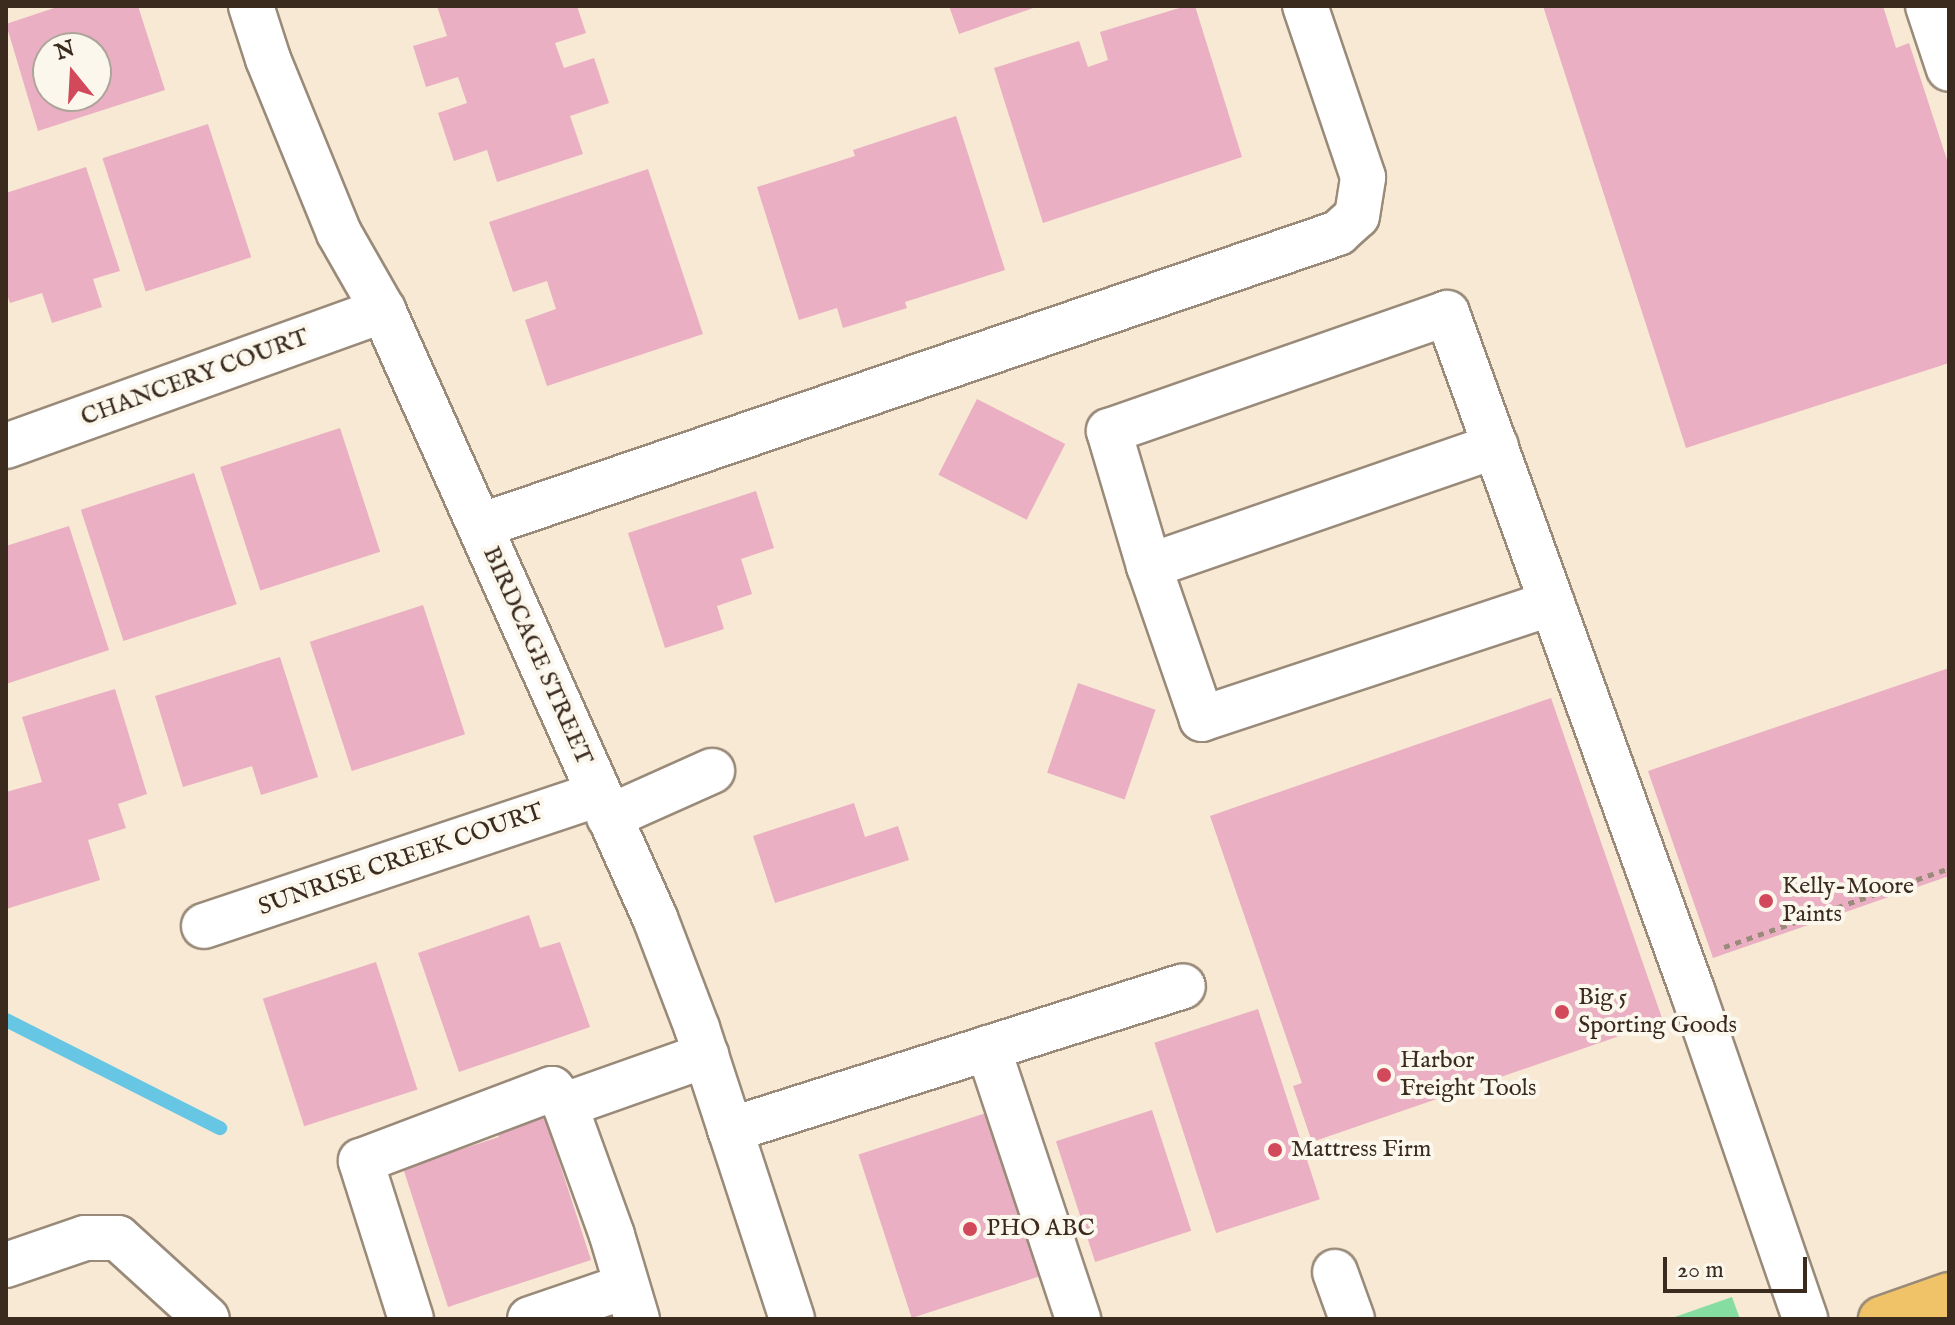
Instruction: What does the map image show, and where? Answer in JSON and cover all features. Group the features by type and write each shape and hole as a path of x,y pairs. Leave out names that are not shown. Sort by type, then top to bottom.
{"main road":[{"path":"1881,1319 1949,1295"}],"street":[{"name":"BIRDCAGE STREET","path":"251,6 268,59 339,233 383,310 655,918 706,1055 792,1319"},
{"path":"480,526 1338,233 1357,216 1363,177 1305,6"},
{"path":"1928,6 1949,69"},
{"name":"CHANCERY COURT","path":"6,446 383,310"},
{"path":"1552,603 1202,719 1149,566 1109,431 1447,313 1496,446 1693,993 1805,1319"},
{"path":"1149,566 1496,446"},
{"name":"SUNRISE CREEK COURT","path":"204,926 712,771"},
{"path":"730,1130 1183,986"},
{"path":"988,1048 1078,1319"},
{"path":"565,1105 706,1055"},
{"path":"411,1319 361,1161 552,1089 565,1105 632,1302 530,1319"},
{"path":"6,1265 85,1238 118,1238 207,1319"},
{"path":"1335,1272 1352,1319"}],"path":[{"path":"1719,949 1949,868"}],"green space":[{"path":"1732,1297 1740,1319 1669,1319"}],"building":[{"path":"60,6 138,6 165,90 112,107 112,32 32,32 32,111 6,24"},
{"path":"437,6 577,6 586,33 555,43 564,68 594,58 609,103 570,116 583,154 497,182 487,150 454,161 438,113 467,103 458,77 426,87 413,46 447,36"},
{"path":"949,6 1039,6 959,34"},
{"path":"1195,6 1242,157 1043,223 994,68 1079,41 1088,67 1108,60 1100,32"},
{"path":"1543,6 1883,6 1896,48 1909,43 1949,166 1949,363 1686,448"},
{"path":"32,112 97,112 38,131"},
{"path":"956,116 1005,270 905,302 907,308 843,328 837,308 799,320 757,187 855,156 853,150"},
{"path":"208,124 251,257 146,291 102,158"},
{"path":"86,167 120,271 93,279 102,307 52,323 42,293 10,303 6,292 6,193"},
{"path":"648,169 703,334 547,386 525,320 556,309 547,281 513,292 489,222"},
{"path":"977,399 1065,444 1027,520 938,475"},
{"path":"340,428 380,552 260,591 220,467"},
{"path":"194,473 237,604 123,641 81,510"},
{"path":"756,491 774,548 741,559 752,594 717,606 724,629 665,648 628,533"},
{"path":"69,526 109,650 6,684 6,546"},
{"path":"423,605 465,734 352,771 310,642"},
{"path":"280,657 318,777 261,795 252,766 183,787 155,696"},
{"path":"1949,668 1949,876 1713,958 1648,771"},
{"path":"1078,683 1156,710 1125,800 1047,773"},
{"path":"115,689 147,794 118,804 126,828 88,840 100,880 6,909 6,792 42,782 22,717"},
{"path":"1551,698 1663,1021 1312,1142 1293,1086 1302,1083 1210,816"},
{"path":"854,803 865,837 898,826 909,860 775,903 753,836"},
{"path":"529,915 540,948 560,942 590,1027 459,1072 418,953"},
{"path":"376,962 417,1089 304,1126 263,999"},
{"path":"1258,1009 1320,1199 1216,1233 1154,1043"},
{"path":"1152,1110 1191,1231 1095,1262 1056,1141"},
{"path":"543,1112 591,1260 448,1307 403,1168 499,1137 495,1127"},
{"path":"986,1113 1039,1277 912,1318 859,1154"}],"waterway":[{"path":"6,1020 220,1128"}],"place":[{"name":"Kelly-Moore Paints","path":"1766,901"},
{"name":"Big 5 Sporting Goods","path":"1562,1012"},
{"name":"Harbor Freight Tools","path":"1384,1075"},
{"name":"Mattress Firm","path":"1275,1150"},
{"name":"PHO ABC","path":"970,1229"}]}
